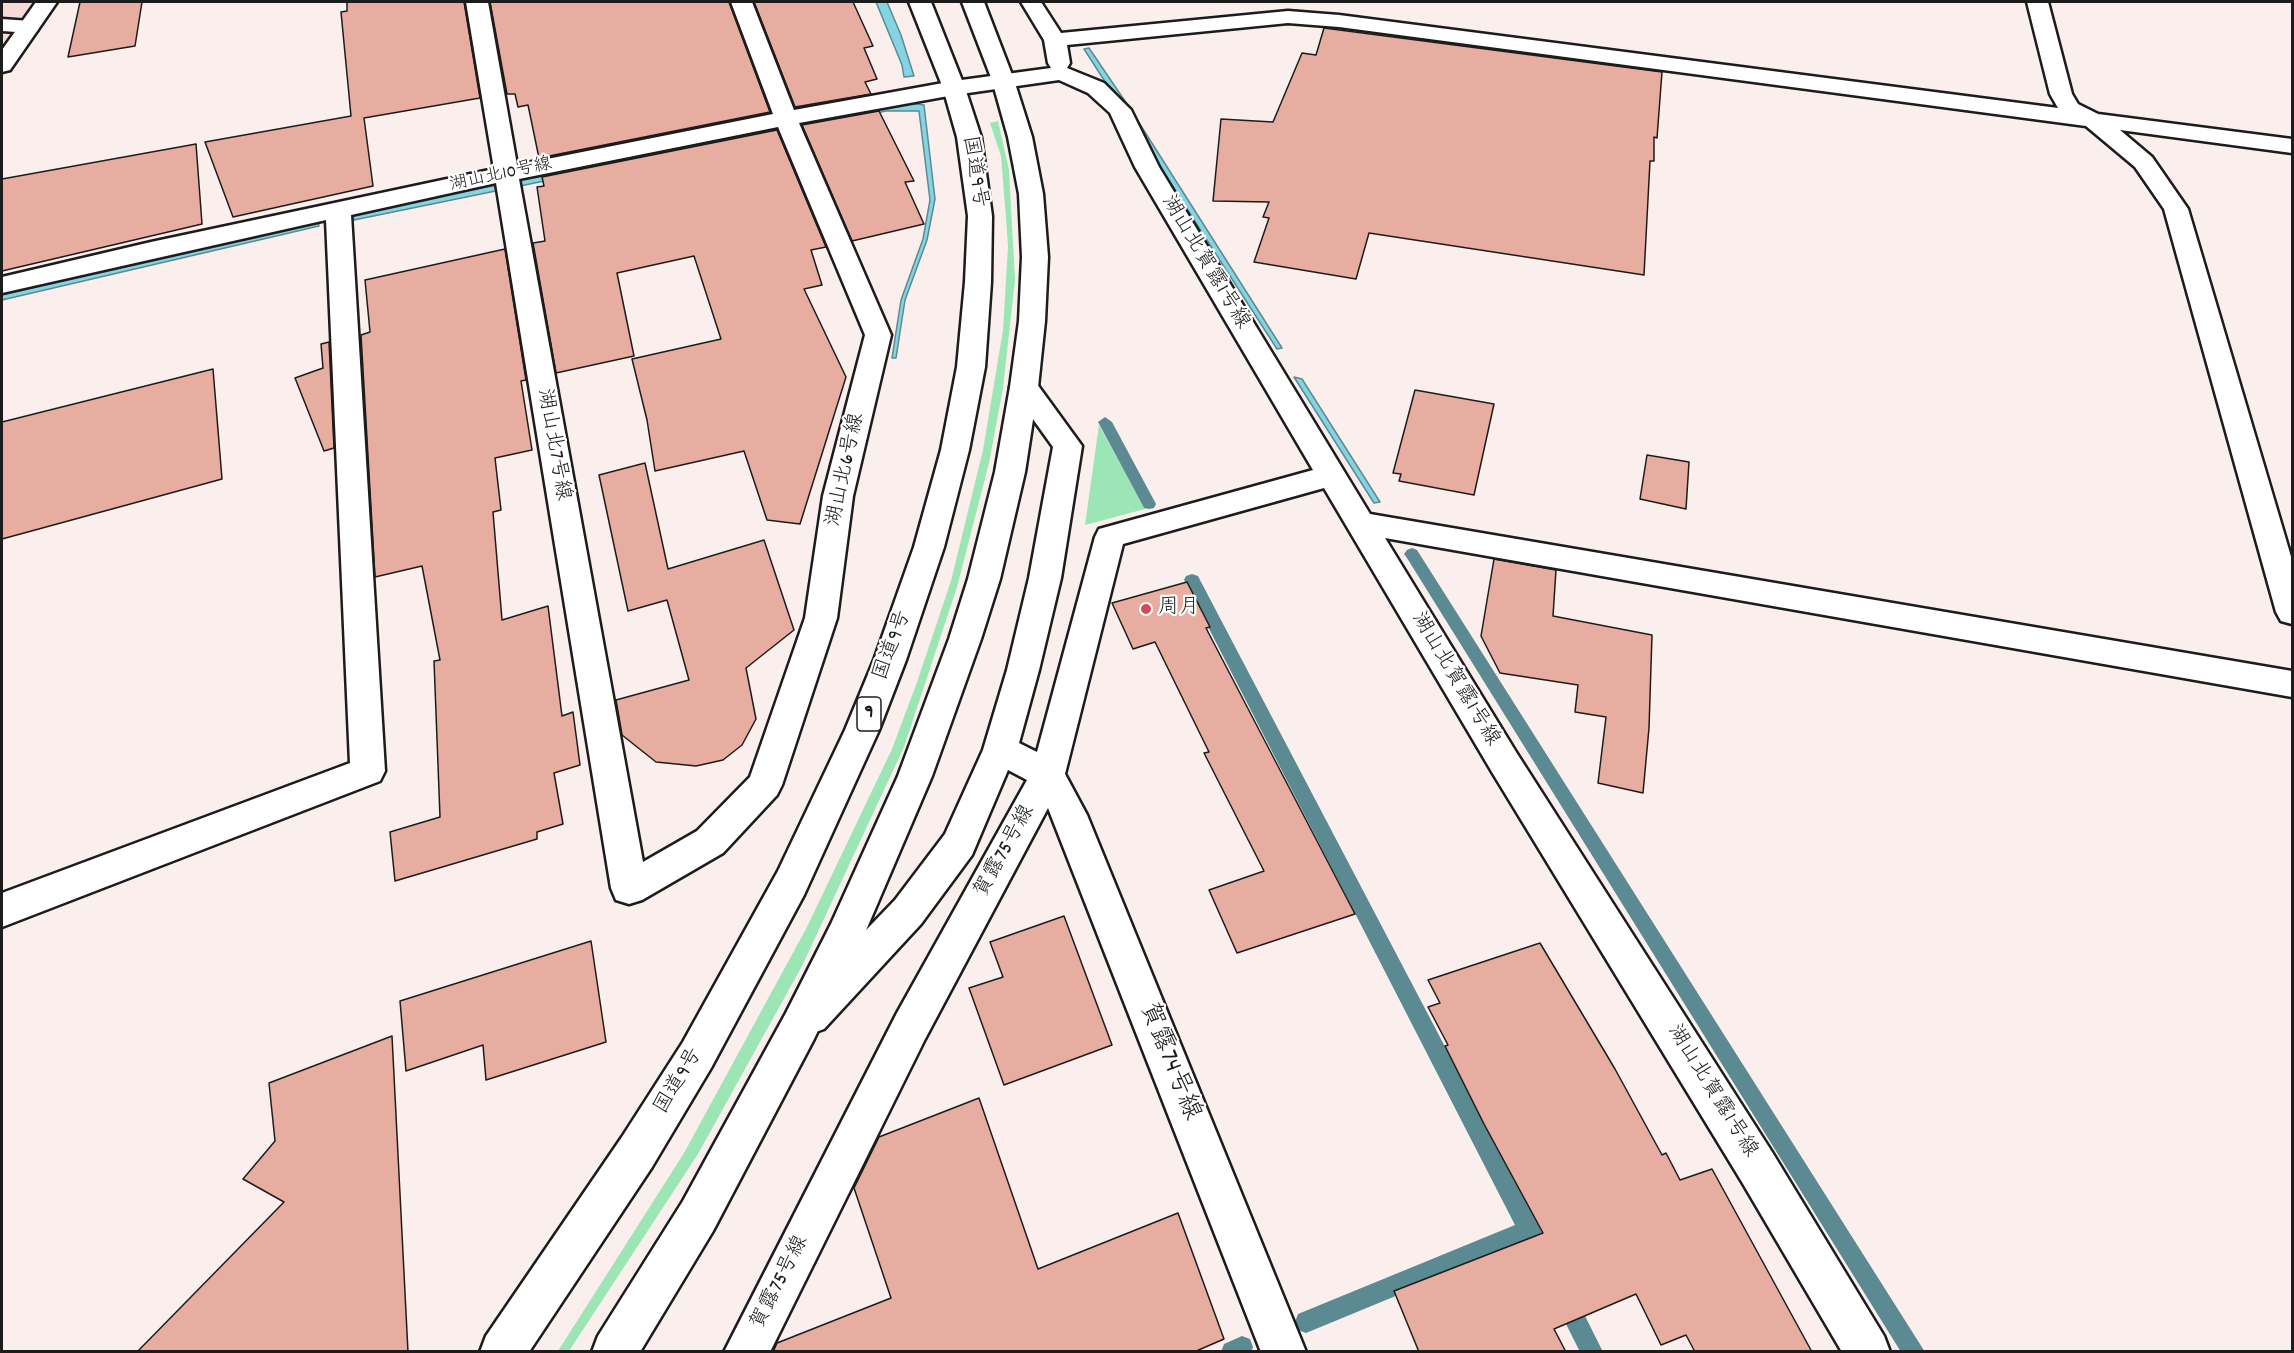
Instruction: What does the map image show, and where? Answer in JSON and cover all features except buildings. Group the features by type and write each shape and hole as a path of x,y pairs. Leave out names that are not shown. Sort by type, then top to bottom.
{"main road":[{"path":"2,65 46,2"},
{"name":"湖山北7号線","path":"477,2 629,888"},
{"name":"湖山北6号線","path":"629,888 710,842 765,785 821,618 838,496 878,335 786,118 741,2"},
{"name":"国道9号","path":"502,1352 617,1182 697,1054 791,883 825,813 890,660 929,547 943,499 971,367 978,282 980,216 974,163 954,88 920,2"},
{"path":"614,1352 698,1216 800,1026 844,935 915,776 961,650 999,523 1024,387 1033,300 1034,225 1020,137 1004,80 973,2"},
{"path":"1031,2 1055,40 1061,73"},
{"path":"2038,2 2061,94 2069,108 2093,120 2144,162 2176,209 2292,612"},
{"path":"1055,40 1288,17 1339,21 2292,146"},
{"name":"湖山北賀露1号線","path":"1004,80 1061,73 1096,88 1120,110 1147,167 1331,476 1504,762 1757,1167 1868,1352"},
{"name":"湖山北10号線","path":"2,285 506,174 786,118 1004,80"},
{"path":"2,910 368,771 338,210"},
{"path":"800,1026 908,912 959,844 1000,750 1023,670 1045,578 1068,446 1024,387"},
{"name":"賀露75号線","path":"746,1352 911,1026 1048,774 1110,537 1331,476"},
{"path":"1360,523 2292,684"},
{"path":"1045,578 1095,591"},
{"path":"1000,750 1048,774"},
{"name":"賀露74号線","path":"1048,774 1069,815 1284,1352"}],"lane":[{"path":"2,25 30,27"}],"shaded area":[{"path":"2,2 35,2 2,49"}],"green space":[{"path":"998,121 1009,170 1015,280 1003,388 989,463 957,587 904,747 802,966 698,1154 569,1351 558,1351 684,1153 807,927 892,749 916,685 951,581 983,450 1003,330 1008,246 1001,156 990,123"},
{"path":"1099,425 1145,509 1085,525"}],"water":[{"path":"876,2 887,2 901,35 914,76 904,77 902,65"},
{"path":"1089,48 1282,348 1277,349 1084,49"},
{"path":"909,103 924,105 935,199 927,240 905,300 896,358 892,358 901,300 923,239 930,200 919,111 886,111 354,220 353,214 887,105"},
{"path":"318,220 319,226 2,300 2,295"},
{"path":"1294,377 1302,379 1380,502 1374,503"}],"waterway":[{"path":"1105,422 1149,504"},
{"path":"1412,554 1914,1352"},
{"path":"1192,580 1529,1230"},
{"path":"1306,1322 1529,1230"},
{"path":"1529,1230 1542,1256"},
{"path":"1565,1300 1592,1352"},
{"path":"1232,1352 1242,1347"}],"place":[{"name":"周月","path":"1146,609"}]}
